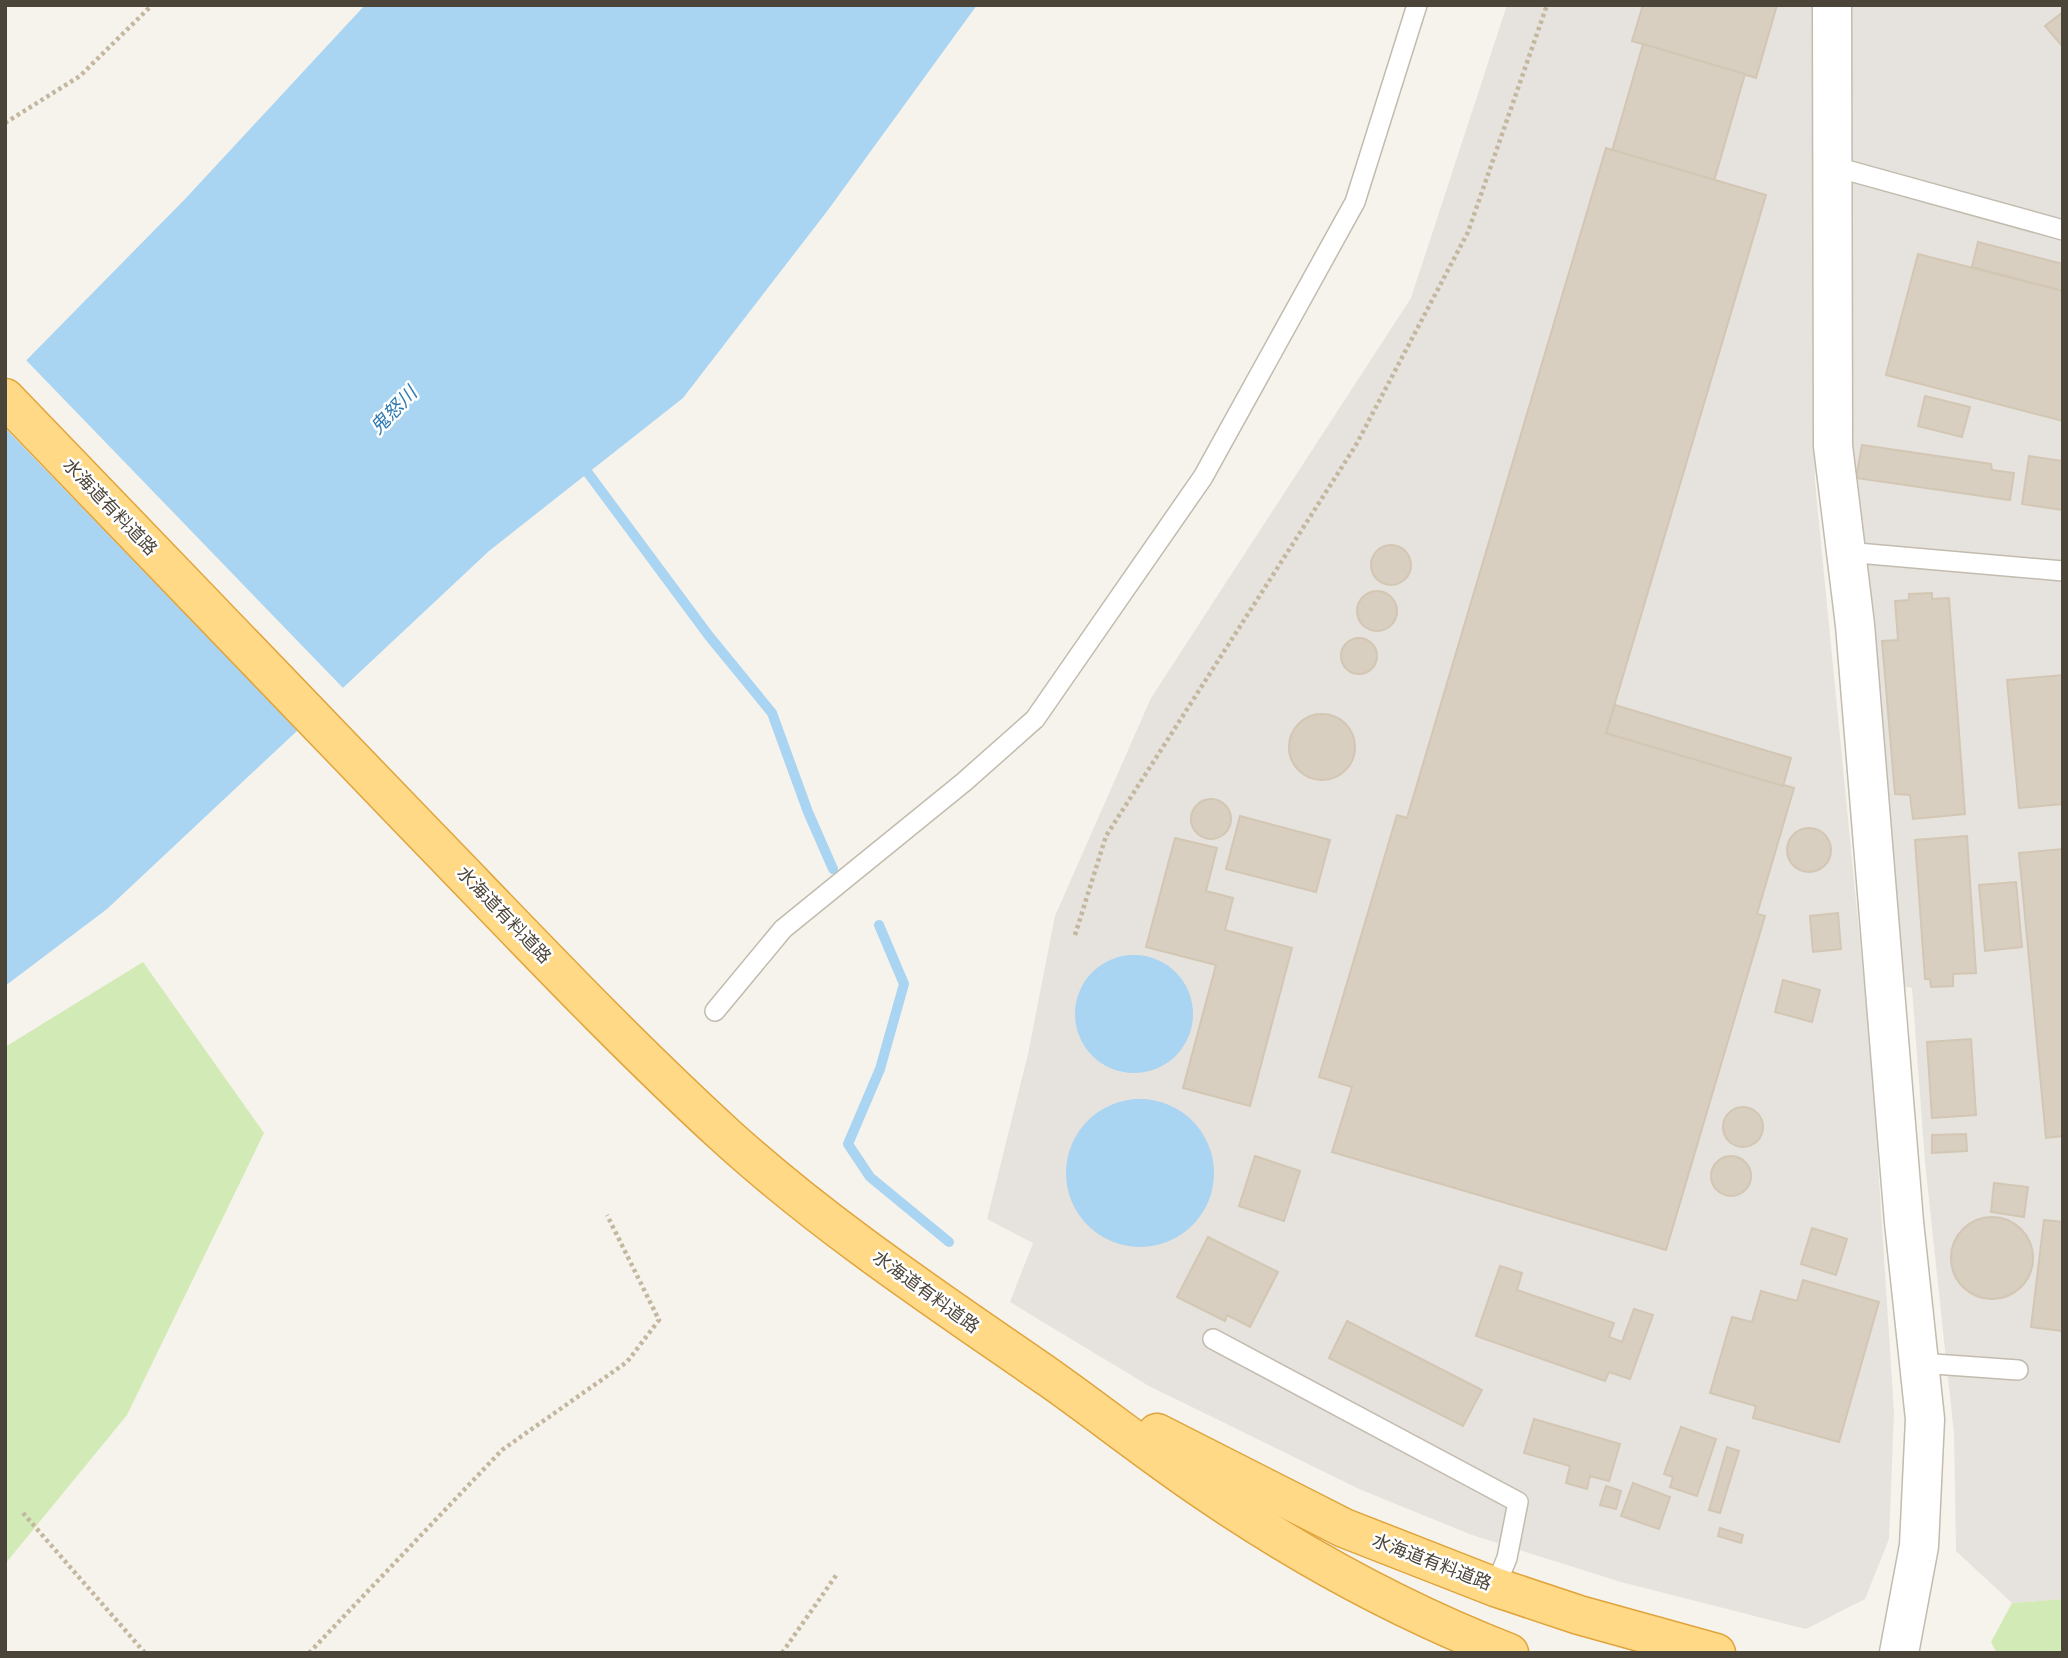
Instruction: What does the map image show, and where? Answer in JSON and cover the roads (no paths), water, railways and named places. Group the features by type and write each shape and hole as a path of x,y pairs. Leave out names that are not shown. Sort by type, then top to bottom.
{"highway":[{"name":"水海道有料道路","path":"5,398 538,951 727,1137 828,1221 1205,1491 1314,1560 1370,1590 1475,1640 1509,1653"},
{"name":"水海道有料道路","path":"1049,1378 1344,1528 1495,1587 1579,1615 1716,1653"}],"street":[{"path":"1832,5 1833,446 1855,625 1904,1222 1925,1419 1919,1546 1899,1653"}],"lane":[{"path":"715,1011 783,929 964,782 1035,719 1203,477 1355,202 1417,5"},
{"path":"1832,166 2063,230"},
{"path":"1846,552 2063,571"},
{"path":"1213,1339 1518,1502 1507,1558 1495,1587"},
{"path":"1920,1363 2018,1370"}],"water":[{"name":"鬼怒川","path":"365,5 977,5 828,210 683,398 489,551 107,909 5,986 5,382 186,198"},
{"path":"1134,955 1156,960 1176,972 1188,992 1193,1014 1188,1036 1176,1056 1156,1068 1134,1073 1112,1068 1092,1056 1080,1036 1075,1014 1080,992 1092,972 1112,960"},
{"path":"1140,1099 1168,1105 1192,1121 1208,1145 1214,1173 1208,1201 1192,1225 1168,1241 1140,1247 1112,1241 1088,1225 1072,1201 1066,1173 1072,1145 1088,1121 1112,1105"}],"waterway":[{"path":"588,473 709,636 772,713 808,812 833,869"},
{"path":"879,925 904,984 880,1069 848,1144 870,1177 949,1242"}]}
